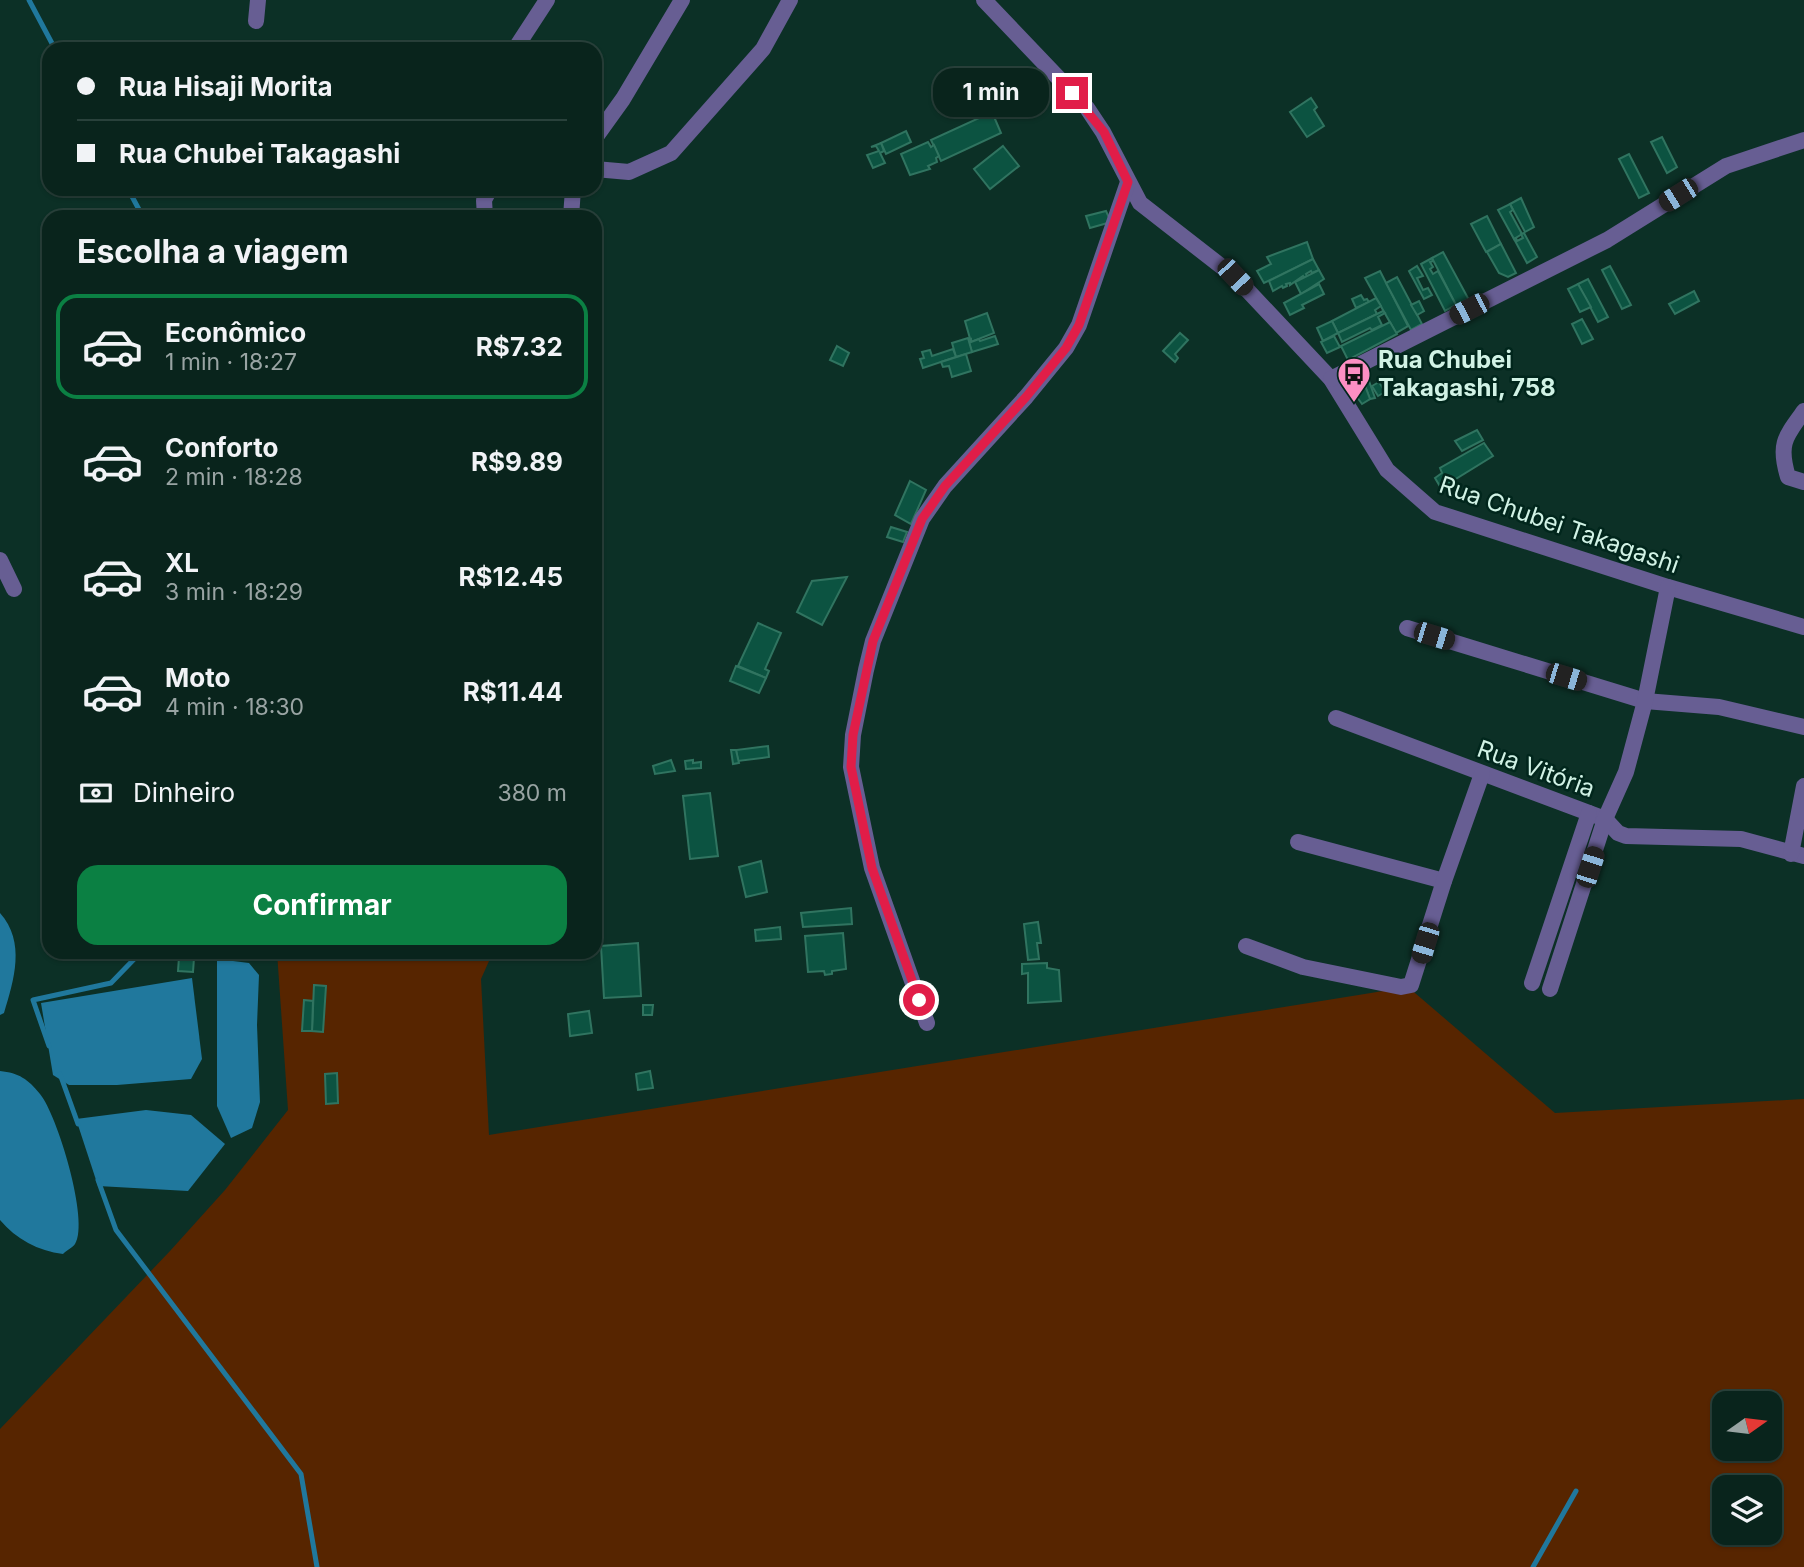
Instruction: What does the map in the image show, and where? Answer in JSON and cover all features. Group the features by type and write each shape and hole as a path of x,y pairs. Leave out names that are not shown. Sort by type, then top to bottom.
{"street":[{"path":"256,21 258,0"},
{"path":"520,42 547,0"},
{"path":"602,128 623,99 682,0"},
{"path":"602,170 629,172 671,153 763,49 790,0"},
{"name":"Rua Chubei Takagashi","path":"984,0 1087,108 1104,132 1140,203 1235,277 1331,379 1387,470 1435,512 1668,587 1804,627"},
{"path":"1331,379 1607,240 1726,166 1804,141"},
{"path":"927,1023 872,868 851,767 853,735 866,670 873,641 922,519 945,486 1026,397 1066,348 1079,325 1128,182"},
{"path":"1804,411 1784,438 1782,458 1787,477 1804,482"},
{"path":"0,560 14,589"},
{"path":"1550,989 1605,819 1626,772 1645,701 1668,587"},
{"path":"1407,628 1645,701 1719,707 1804,727"},
{"name":"Rua Vitória","path":"1336,718 1605,819 1618,833 1633,838 1741,839 1798,855"},
{"path":"1245,946 1303,967 1405,987 1411,985 1482,774"},
{"path":"1798,855 1804,786"},
{"path":"1532,983 1589,813"},
{"path":"1298,842 1444,881"}],"shaded area":[{"path":"277,959 490,959 481,979 489,1135 1408,987 1555,1113 1804,1099 1804,1567 0,1567 0,1429 225,1190 288,1110"}],"water":[{"path":"0,913 13,936 16,962 8,1000 4,1013 0,1015"},
{"path":"217,959 249,963 259,975 257,1025 260,1102 252,1128 231,1138 217,1106"},
{"path":"192,978 202,1059 191,1079 117,1085 69,1085 53,1075 41,1003"},
{"path":"0,1071 18,1075 36,1089 55,1123 69,1168 78,1214 75,1244 63,1254 28,1243 0,1220"},
{"path":"146,1110 191,1115 225,1144 188,1191 98,1186 76,1119"}],"building":[{"path":"1030,74 1033,81 1016,86 1014,81"},
{"path":"1033,81 1041,97 1025,104 1016,86"},
{"path":"1311,98 1317,107 1314,110 1324,126 1307,137 1290,112"},
{"path":"992,112 1001,133 941,161 931,140"},
{"path":"906,131 911,142 886,154 881,143"},
{"path":"1662,137 1677,167 1667,173 1651,142"},
{"path":"928,142 931,147 934,145 939,156 936,158 937,162 928,166 930,169 910,175 901,154"},
{"path":"881,143 884,151 880,153 885,163 873,168 867,155 879,151 876,146 871,147"},
{"path":"1003,146 1019,166 990,189 974,169"},
{"path":"1629,154 1649,193 1639,198 1619,159"},
{"path":"1521,198 1534,227 1525,232 1510,204"},
{"path":"1510,204 1513,210 1510,212 1522,234 1514,239 1498,210"},
{"path":"1106,211 1111,222 1090,228 1086,216"},
{"path":"1487,216 1501,244 1486,252 1471,224"},
{"path":"1524,233 1537,257 1527,263 1514,239 1517,241 1523,238 1521,234"},
{"path":"1307,242 1313,259 1264,283 1257,271 1271,264 1267,257"},
{"path":"1501,244 1516,273 1508,277 1499,273 1487,252"},
{"path":"1443,252 1469,300 1456,305 1432,258"},
{"path":"1432,258 1433,261 1430,262 1433,267 1430,269 1433,274 1438,271 1456,305 1445,311 1421,264"},
{"path":"1313,259 1319,270 1312,273 1311,271 1304,278 1303,276 1290,285 1286,284 1287,286 1273,291 1269,281"},
{"path":"1417,266 1423,276 1417,278 1423,290 1428,288 1432,295 1424,299 1409,271"},
{"path":"1610,266 1631,305 1622,309 1602,270"},
{"path":"1319,270 1324,279 1301,294 1295,282"},
{"path":"1380,271 1408,326 1396,333 1365,278"},
{"path":"1397,277 1422,324 1411,330 1386,283"},
{"path":"1588,279 1608,317 1598,322 1578,284"},
{"path":"1319,284 1324,294 1302,305 1304,308 1290,315 1284,303"},
{"path":"1578,284 1591,307 1580,312 1568,289"},
{"path":"1694,291 1699,301 1675,314 1669,304"},
{"path":"1361,295 1369,302 1356,308 1352,299"},
{"path":"1376,298 1381,306 1375,310 1377,314 1338,333 1332,321"},
{"path":"1419,301 1424,311 1417,315 1411,305"},
{"path":"1383,311 1385,313 1378,317 1382,325 1342,342 1338,333"},
{"path":"987,313 994,333 971,342 965,321"},
{"path":"1582,319 1593,339 1582,344 1572,324"},
{"path":"1332,321 1338,333 1323,341 1317,328"},
{"path":"1390,322 1397,334 1348,360 1341,346"},
{"path":"1180,333 1188,340 1175,354 1178,358 1175,362 1163,351"},
{"path":"995,336 998,344 972,352 968,340 980,341"},
{"path":"1334,336 1340,347 1327,353 1321,342"},
{"path":"968,338 972,352 956,357 952,343"},
{"path":"837,346 849,353 843,366 830,360"},
{"path":"953,349 956,357 923,368 920,359 924,358 922,352 930,350 932,356"},
{"path":"966,354 971,371 952,377 949,366 943,367 941,362"},
{"path":"1369,381 1375,398 1370,399 1364,383"},
{"path":"1379,382 1385,392 1378,396 1372,386"},
{"path":"1364,383 1370,399 1362,404 1352,390"},
{"path":"1477,430 1483,440 1462,451 1455,441"},
{"path":"1484,443 1493,456 1441,488 1435,478 1442,473 1440,468"},
{"path":"910,481 926,490 911,524 895,515"},
{"path":"891,527 907,532 903,542 887,537"},
{"path":"847,577 822,625 797,612 812,581"},
{"path":"758,623 781,633 765,669 769,671 766,678 738,666"},
{"path":"736,666 766,678 759,693 730,681"},
{"path":"768,746 769,757 738,761 736,750"},
{"path":"731,750 736,750 739,763 733,764"},
{"path":"671,760 675,771 655,774 653,766"},
{"path":"693,760 693,763 701,762 701,768 686,769 685,761"},
{"path":"710,793 718,856 690,859 683,796"},
{"path":"761,861 767,892 746,897 739,867"},
{"path":"851,908 852,924 803,927 801,913"},
{"path":"1038,922 1041,943 1037,943 1039,959 1028,960 1024,924"},
{"path":"780,927 781,939 756,941 755,930"},
{"path":"843,933 846,969 825,975 824,971 808,972 805,936"},
{"path":"638,943 641,996 604,998 602,946"},
{"path":"179,959 194,959 193,972 178,971"},
{"path":"1047,963 1047,968 1059,970 1061,1001 1028,1003 1028,973 1022,974 1022,964"},
{"path":"314,985 326,986 323,1032 312,1031"},
{"path":"304,1000 313,1001 312,1031 302,1031"},
{"path":"643,1005 653,1005 652,1015 643,1015"},
{"path":"589,1011 592,1033 570,1036 568,1014"},
{"path":"650,1071 653,1088 638,1090 636,1074"},
{"path":"337,1073 338,1103 326,1104 325,1074"}],"waterway":[{"path":"29,0 51,42"},
{"path":"132,196 139,210"},
{"path":"49,1046 33,1000 111,983 134,959"},
{"path":"60,1074 78,1124"},
{"path":"98,1180 116,1230 301,1474 317,1567"},
{"path":"1533,1567 1576,1491"}],"place":[{"name":"Rua Chubei Takagashi, 758","path":"1354,404"}],"route":[{"path":"919,1000 872,868 851,767 853,735 873,641 922,519 945,486 1026,397 1066,348 1079,325 1128,182 1104,132 1072,93"}]}
